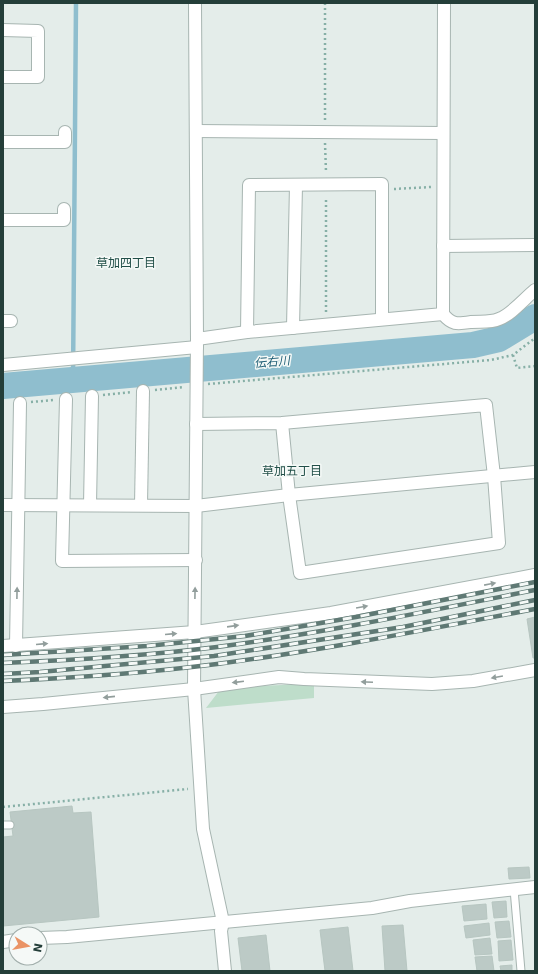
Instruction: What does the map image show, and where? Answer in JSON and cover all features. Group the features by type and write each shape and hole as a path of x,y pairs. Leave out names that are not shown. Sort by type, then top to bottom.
{"street":[{"path":"196,3 197,346 194,688 203,829 223,922 221,932 225,971"},
{"path":"444,3 443,314 456,324 488,322 499,319 509,313 535,290"},
{"path":"3,30 38,31 38,77 3,77"},
{"path":"196,131 443,133"},
{"path":"3,142 65,142 65,132"},
{"path":"247,332 249,185 382,184 382,319"},
{"path":"294,328 296,185"},
{"path":"3,220 64,220 64,209"},
{"path":"443,246 535,245"},
{"path":"3,365 197,346 247,332 443,314"},
{"path":"141,505 142,391"},
{"path":"90,505 92,396"},
{"path":"66,399 62,561 196,560"},
{"path":"16,646 20,403"},
{"path":"196,424 282,423 486,405 494,476 499,543 300,573 289,495 282,423"},
{"path":"3,505 196,506 289,495 535,472"},
{"path":"3,646 194,632 331,613 535,575"},
{"path":"3,707 194,688 279,677 304,680 432,684 473,681 535,670"},
{"path":"48,938 372,908 514,889 535,888"}],"lane":[{"path":"514,889 521,971"}],"path":[{"path":"325,3 326,325"},
{"path":"382,189 443,187"},
{"path":"92,396 196,384 491,360 513,355 535,338"},
{"path":"513,355 517,368 535,366"},
{"path":"20,403 66,399"},
{"path":"3,807 200,788"}],"green space":[{"path":"305,684 307,686 314,686 314,698 206,708 219,691 259,686"}],"building":[{"path":"535,617 535,658 533,658 527,619"},
{"path":"72,806 73,813 91,812 99,917 3,926 3,837 13,836 10,812"},
{"path":"529,867 530,878 509,879 508,868"},
{"path":"506,901 507,917 494,918 492,902"},
{"path":"486,904 487,919 464,921 462,906"},
{"path":"509,921 511,937 497,938 495,922"},
{"path":"489,923 490,935 466,938 464,926"},
{"path":"403,925 407,971 385,971 382,926"},
{"path":"348,927 353,971 325,971 320,930"},
{"path":"266,935 270,971 242,971 238,938"},
{"path":"490,938 492,954 475,955 473,940"},
{"path":"511,940 513,960 499,961 498,941"},
{"path":"492,956 494,971 477,971 475,957"},
{"path":"512,965 512,971 501,971 500,966"}],"waterway":[{"path":"73,380 76,3"},
{"name":"伝右川","path":"3,386 473,345 499,339 535,317"}],"railway":[{"path":"3,655 147,646 245,636 356,617 535,582"},
{"path":"3,663 164,653 217,647 416,614 535,590"},
{"path":"3,674 214,656 403,627 535,600"},
{"path":"3,681 110,675 217,664 337,646 535,609"}],"district":[{"name":"草加四丁目","path":"126,263"},
{"name":"草加五丁目","path":"292,471"}]}
